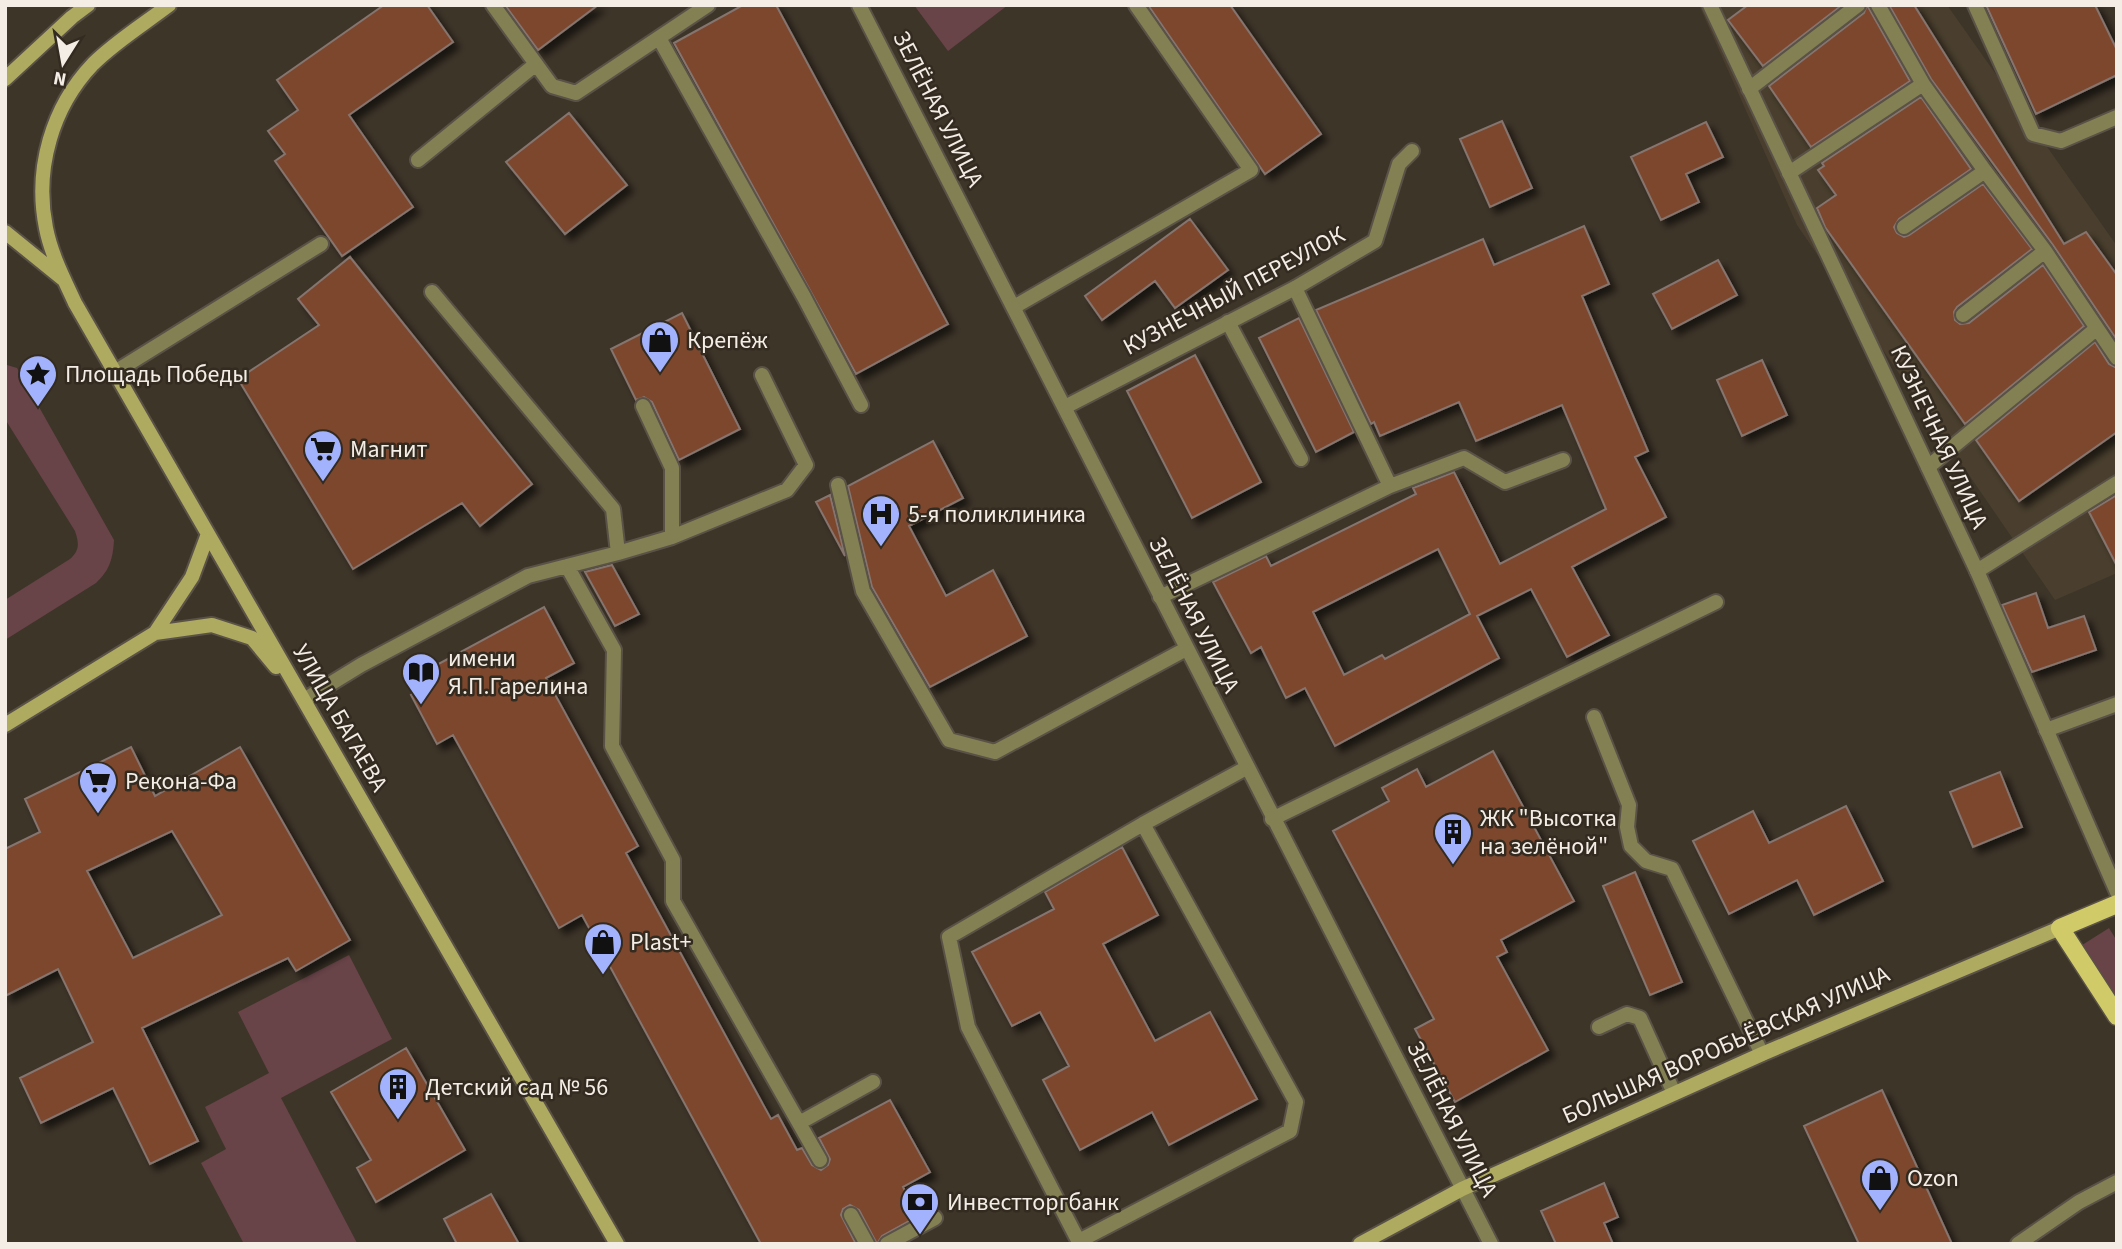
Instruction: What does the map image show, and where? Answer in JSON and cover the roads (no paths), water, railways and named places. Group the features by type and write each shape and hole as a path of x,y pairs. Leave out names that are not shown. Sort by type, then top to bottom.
{"main road":[{"path":"5,79 88,5"},
{"path":"64,279 45,228 43,200 48,143 57,115 91,66 169,5"},
{"name":"УЛИЦА БАГАЕВА","path":"5,232 64,279 617,1244"},
{"path":"155,633 192,577 208,534"},
{"path":"5,725 155,633 212,625 252,638 304,700"},
{"name":"БОЛЬШАЯ ВОРОБЬЁВСКАЯ УЛИЦА","path":"1360,1244 1462,1189 1674,1093 2117,904"},
{"path":"2060,928 2117,1016"}],"street":[{"path":"493,5 552,86 576,93 709,5"},
{"name":"ЗЕЛЁНАЯ УЛИЦА","path":"859,5 1491,1244"},
{"path":"1014,307 1251,170 1136,5"},
{"name":"КУЗНЕЧНАЯ УЛИЦА","path":"1710,5 1977,571 2117,892"},
{"path":"1749,89 1858,5"},
{"path":"1878,5 1923,84 2045,251 2117,358"},
{"path":"1975,5 2033,134 2061,141 2117,117"},
{"path":"659,38 804,297 861,405"},
{"path":"418,160 536,64"},
{"path":"1789,173 1923,84"},
{"name":"КУЗНЕЧНЫЙ ПЕРЕУЛОК","path":"1065,407 1295,288 1375,241 1399,164 1412,151"},
{"path":"1904,227 1985,171"},
{"path":"115,372 321,244"},
{"path":"1963,315 2045,251"},
{"path":"1295,288 1390,486"},
{"path":"432,292 613,509 618,554"},
{"path":"1228,322 1300,458"},
{"path":"1927,467 2096,329"},
{"path":"304,700 361,665 528,576 618,554 672,537 787,489 806,464 762,375"},
{"path":"643,405 673,468 672,537"},
{"path":"1160,597 1390,486 1464,458 1505,482 1563,460"},
{"path":"1977,571 2117,483"},
{"path":"838,485 863,591 949,740 995,752 1186,649"},
{"path":"567,566 614,650 612,746 673,860 673,901 820,1160"},
{"path":"1272,819 1716,602"},
{"path":"2046,730 2117,704"},
{"path":"1594,717 1629,805 1627,827 1631,846 1646,861 1672,869 1762,1054"},
{"path":"1143,824 1296,1102 1290,1131 1079,1243 968,1027 949,937 1143,824 1246,768"},
{"path":"1599,1027 1627,1014 1640,1018 1674,1093"},
{"path":"799,1123 873,1082"},
{"path":"2018,1244 2079,1202 2117,1182"},
{"path":"851,1215 867,1244"},
{"path":"887,1244 935,1218"}],"place":[{"name":"Крепёж","path":"660,374"},
{"name":"Площадь Победы","path":"38,408"},
{"name":"Магнит","path":"323,483"},
{"name":"5-я поликлиника","path":"881,548"},
{"name":"имени Я.П.Гарелина","path":"421,706"},
{"name":"Рекона-Фа","path":"98,815"},
{"name":"ЖК \"Высотка на зелёной\"","path":"1453,866"},
{"name":"Plast+","path":"603,976"},
{"name":"Детский сад № 56","path":"398,1121"},
{"name":"Ozon","path":"1880,1212"},
{"name":"Инвестторгбанк","path":"920,1236"}]}
